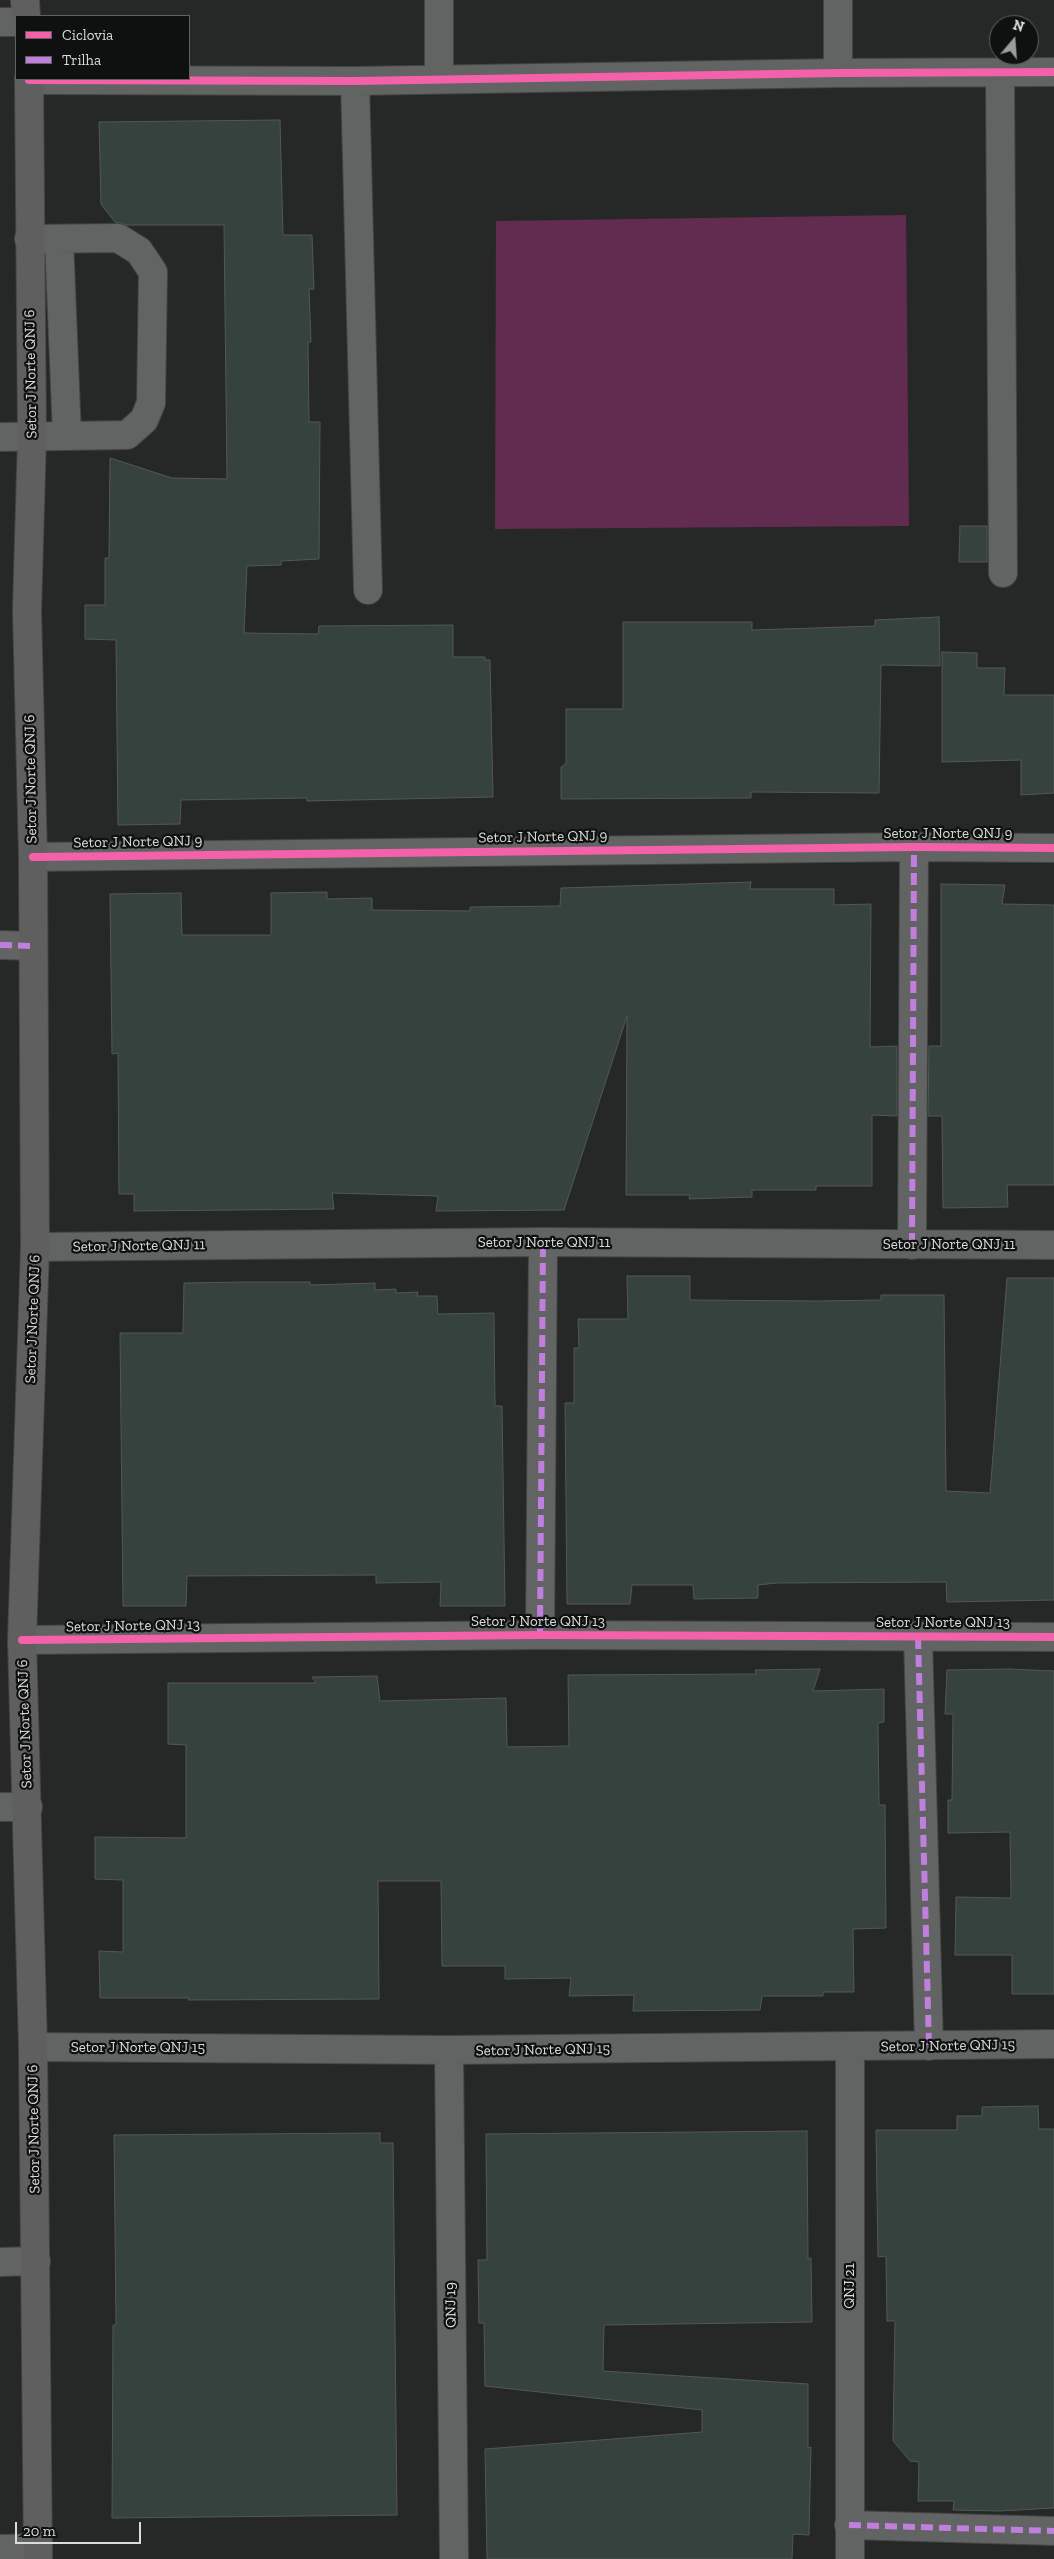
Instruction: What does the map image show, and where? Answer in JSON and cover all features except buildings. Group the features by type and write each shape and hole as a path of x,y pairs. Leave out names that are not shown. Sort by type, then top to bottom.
{"main road":[{"path":"25,0 26,15"},
{"name":"Setor J Norte QNJ 6","path":"29,80 32,437 26,610 32,857 35,1247 22,1640 33,2047 38,2554"}],"street":[{"path":"439,0 439,79"},
{"path":"838,0 838,72"},
{"path":"0,22 15,22"},
{"path":"190,80 355,81 838,72 1054,72"},
{"path":"1000,72 1003,574"},
{"path":"355,81 368,590"},
{"path":"0,437 127,435 144,420 151,403 153,272 139,251 118,238 29,239"},
{"path":"59,239 66,436"},
{"name":"Setor J Norte QNJ 9","path":"32,857 914,847 1054,848"},
{"name":"Setor J Norte QNJ 9","path":"912,1245 914,847"},
{"path":"0,945 33,946"},
{"name":"Setor J Norte QNJ 11","path":"35,1247 543,1242 912,1245 1054,1244"},
{"name":"Setor J Norte QNJ 13","path":"540,1635 543,1242"},
{"name":"Setor J Norte QNJ 13","path":"22,1640 540,1635 1054,1637"},
{"path":"918,1637 930,2046"},
{"path":"0,1808 28,1807"},
{"name":"Setor J Norte QNJ 15","path":"33,2047 449,2050 1054,2044"},
{"name":"QNJ 21","path":"850,2047 850,2559"},
{"name":"QNJ 19","path":"449,2050 454,2559"},
{"path":"0,2262 36,2261"},
{"path":"850,2525 1054,2531"},
{"path":"0,2549 38,2554"}],"shaded area":[{"path":"906,215 909,526 495,529 496,221"}],"marked path":[{"path":"912,1245 914,847"},
{"path":"0,945 33,946"},
{"path":"540,1635 543,1242"},
{"path":"918,1637 929,2046"},
{"path":"849,2525 1054,2531"}],"cycle path":[{"path":"29,80 355,81 838,73 1054,72"},
{"path":"33,857 914,847 1054,848"},
{"path":"22,1640 540,1635 1054,1637"}]}
